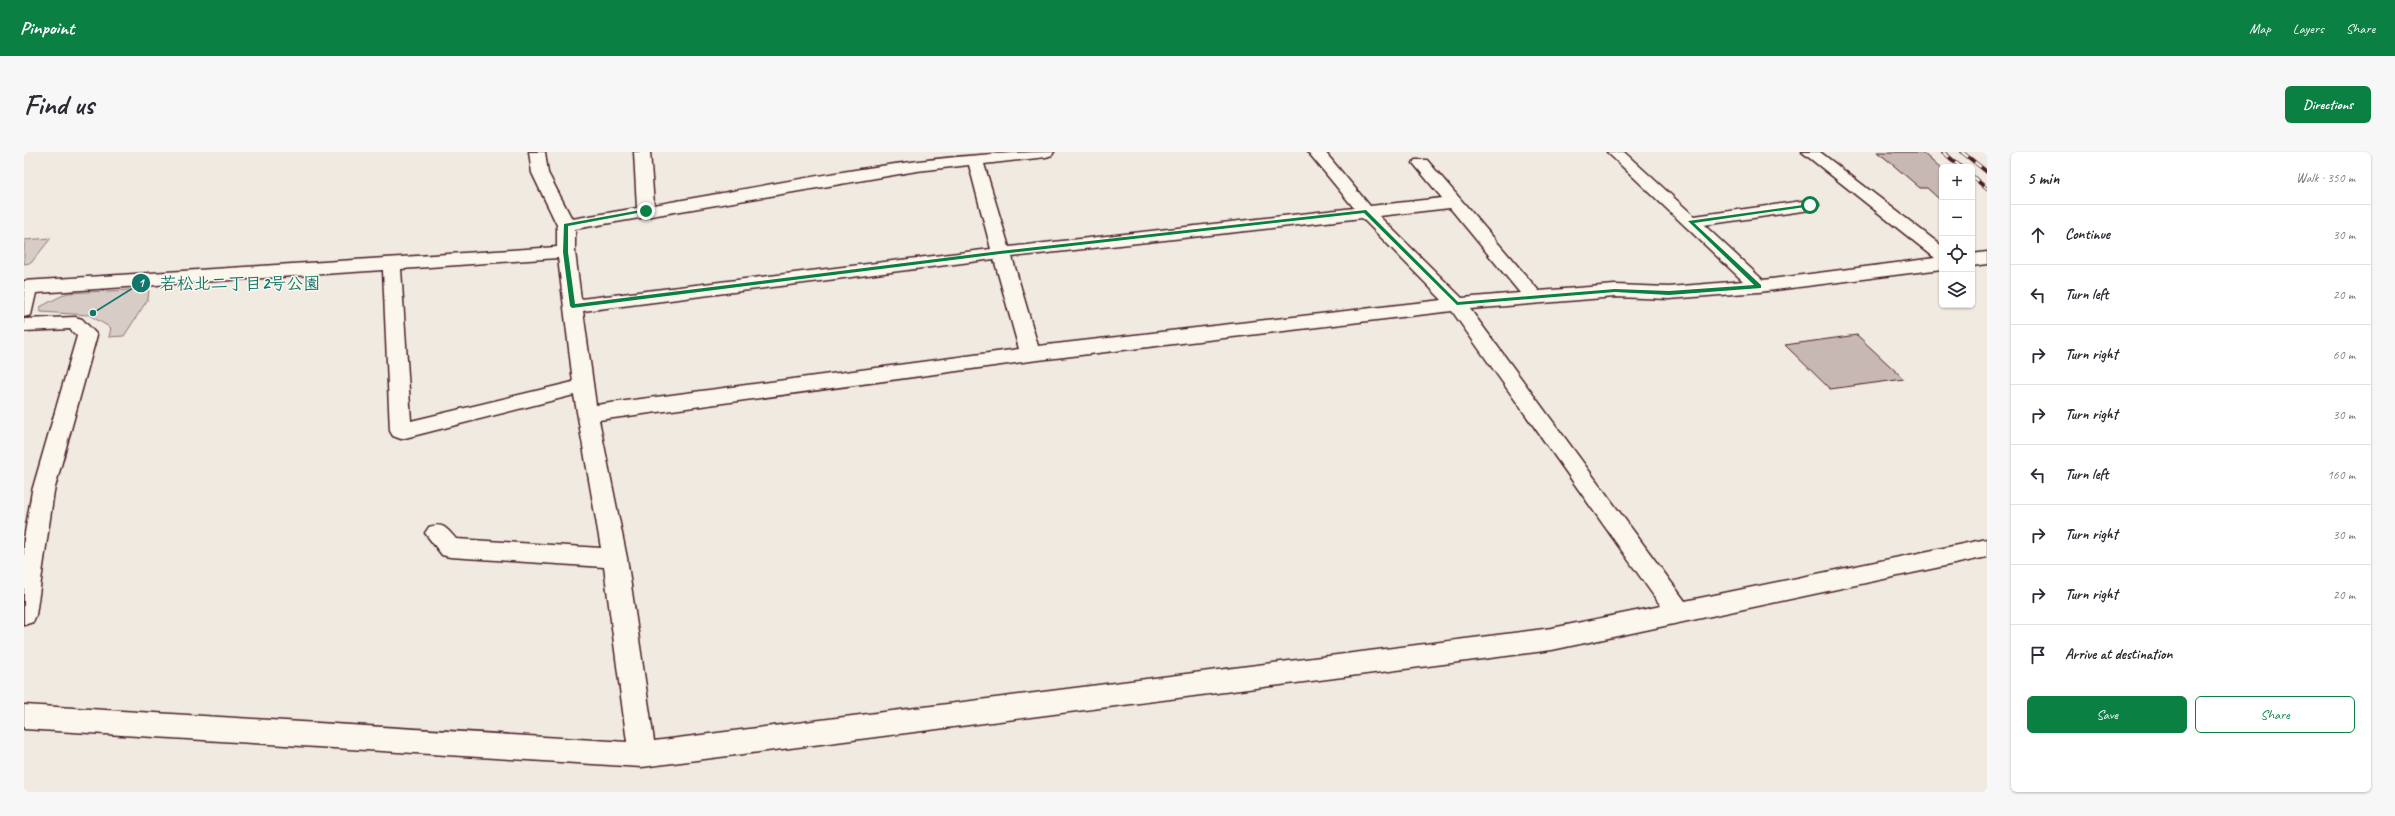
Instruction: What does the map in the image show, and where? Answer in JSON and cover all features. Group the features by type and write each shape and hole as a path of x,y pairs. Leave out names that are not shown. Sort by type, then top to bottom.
{"street":[{"path":"537,152 540,173 566,225 566,252 587,414 615,558 642,755"},
{"path":"642,152 646,211"},
{"path":"566,225 910,168 975,159 1046,152"},
{"path":"1316,152 1366,211 1457,304 1680,613"},
{"path":"1615,152 1759,286"},
{"path":"1810,152 1939,254"},
{"path":"975,159 1000,253 1030,354"},
{"path":"1421,163 1535,298"},
{"path":"572,306 1000,253 1454,202"},
{"path":"1690,222 1810,205"},
{"path":"24,311 26,288 566,252"},
{"path":"1975,260 1987,258"},
{"path":"587,414 1030,354 1457,304 1615,291 1669,293 1759,286 1939,263"},
{"path":"392,264 401,431 584,386"},
{"path":"24,325 75,324 87,335 43,491 24,615"},
{"path":"437,533 450,548 615,558"},
{"path":"24,717 642,755 1552,639 1987,548"}],"shaded area":[{"path":"51,238 31,263 24,264 24,240"},
{"path":"149,289 148,299 124,336 109,337 111,328 89,315 41,312 40,307 67,293"}],"building":[{"path":"1878,152 1922,152 1939,167 1939,198 1927,188 1920,188"},
{"path":"1857,335 1904,379 1830,389 1785,345"}],"railway":[{"path":"1943,152 1957,164"},
{"path":"1962,152 1987,172"},
{"path":"1975,179 1987,189"}],"place":[{"name":"若松北二丁目2号公園","path":"93,313"}],"route":[{"path":"646,211 566,225 566,252 572,306 1000,253 1366,211 1457,304 1615,291 1669,293 1759,286 1690,222 1810,205"}]}
